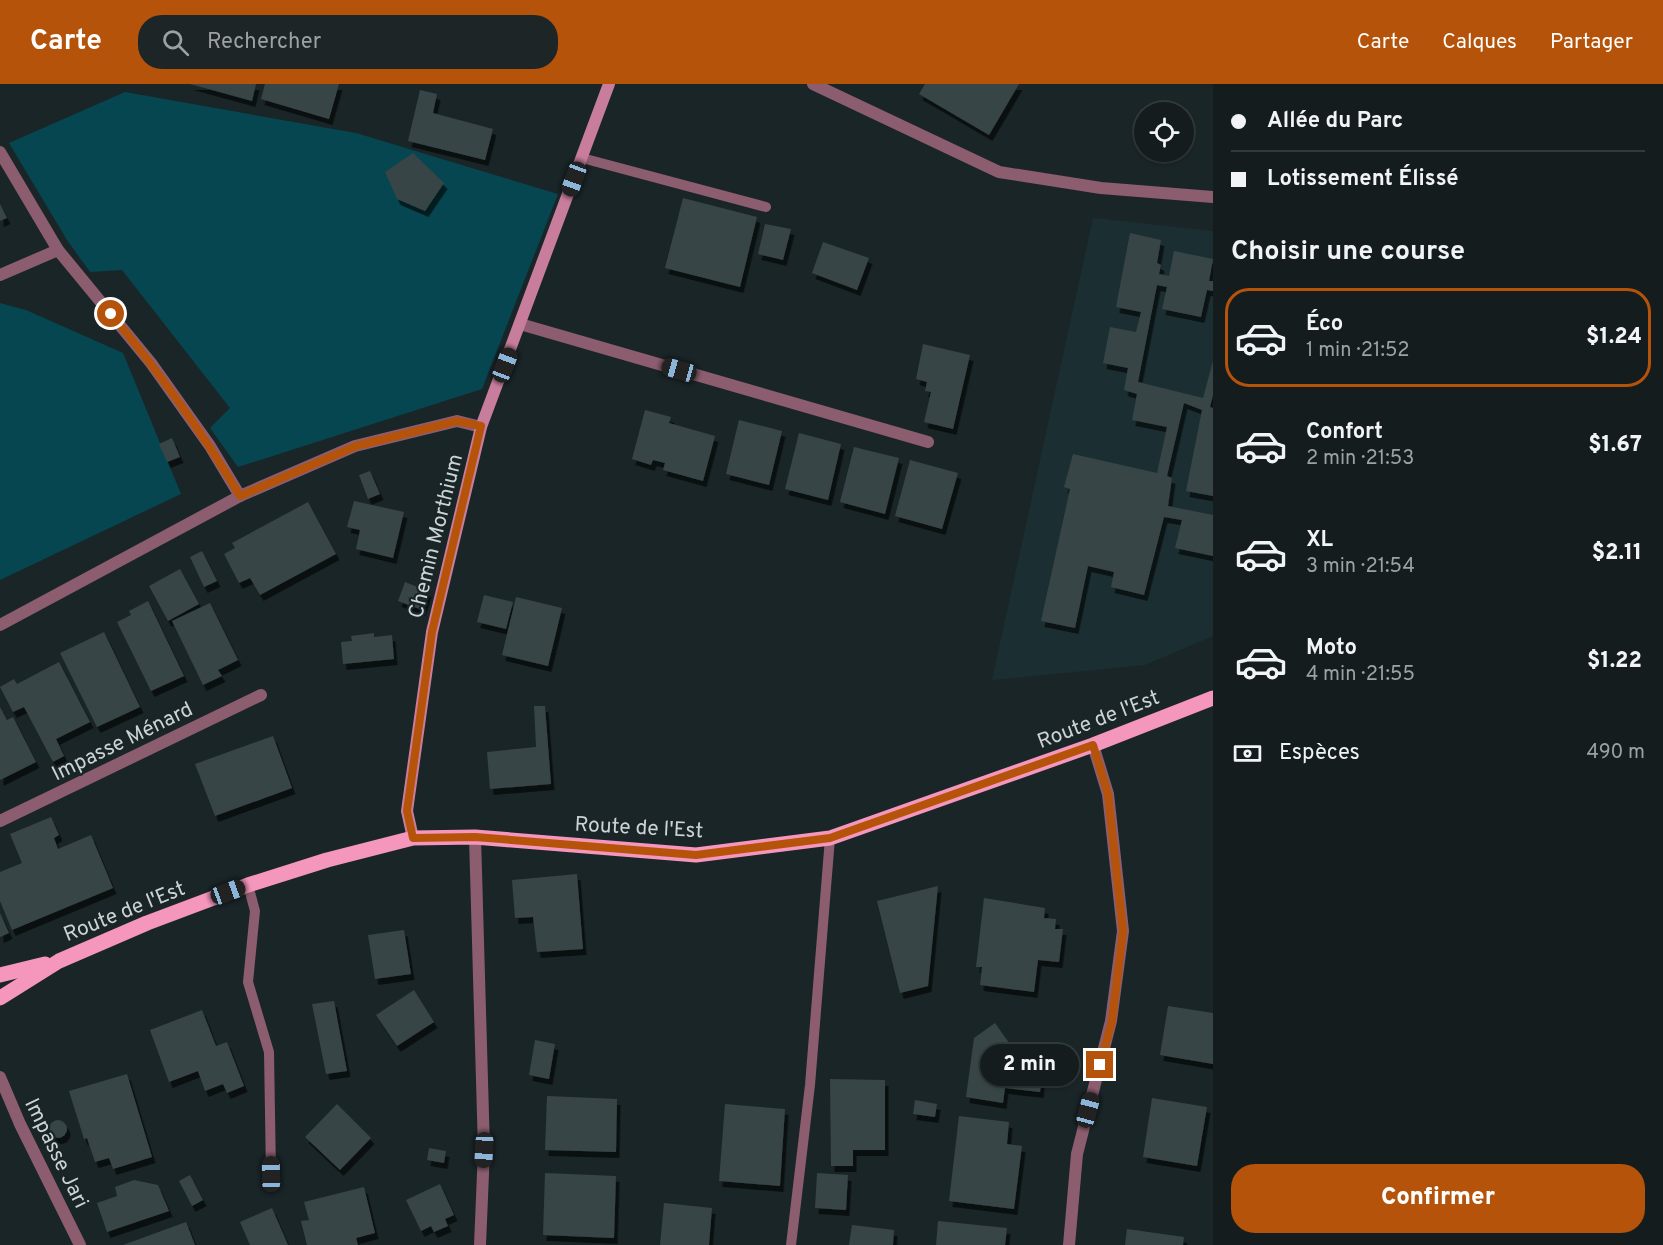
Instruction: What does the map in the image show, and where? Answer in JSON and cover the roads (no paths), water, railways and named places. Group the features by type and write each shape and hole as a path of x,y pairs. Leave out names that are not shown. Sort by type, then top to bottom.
{"main road":[{"name":"Route de l'Est","path":"0,998 59,961 147,923 248,885 327,860 413,838 475,837 696,855 830,838 1093,745 1213,698"},
{"name":"Route de l'Est","path":"0,975 59,961"}],"street":[{"name":"Chemin Morthium","path":"413,838 407,811 432,632 481,426 609,84"},
{"path":"813,84 999,172 1101,188 1213,197"},
{"path":"0,152 58,250 151,363 210,446 240,496"},
{"path":"0,275 58,250"},
{"path":"520,324 928,442"},
{"path":"0,626 240,496 356,446 457,421 481,426"},
{"name":"Impasse Ménard","path":"0,821 261,695"},
{"path":"1069,1245 1077,1154 1112,1021 1123,931 1108,794 1093,745"},
{"path":"475,837 484,1150 480,1245"},
{"name":"Impasse Jari","path":"0,1077 20,1124 80,1245"}],"lane":[{"path":"582,158 766,207"},
{"path":"791,1245 810,1085 830,838"},
{"path":"248,885 255,911 248,982 269,1052 271,1174"}]}
